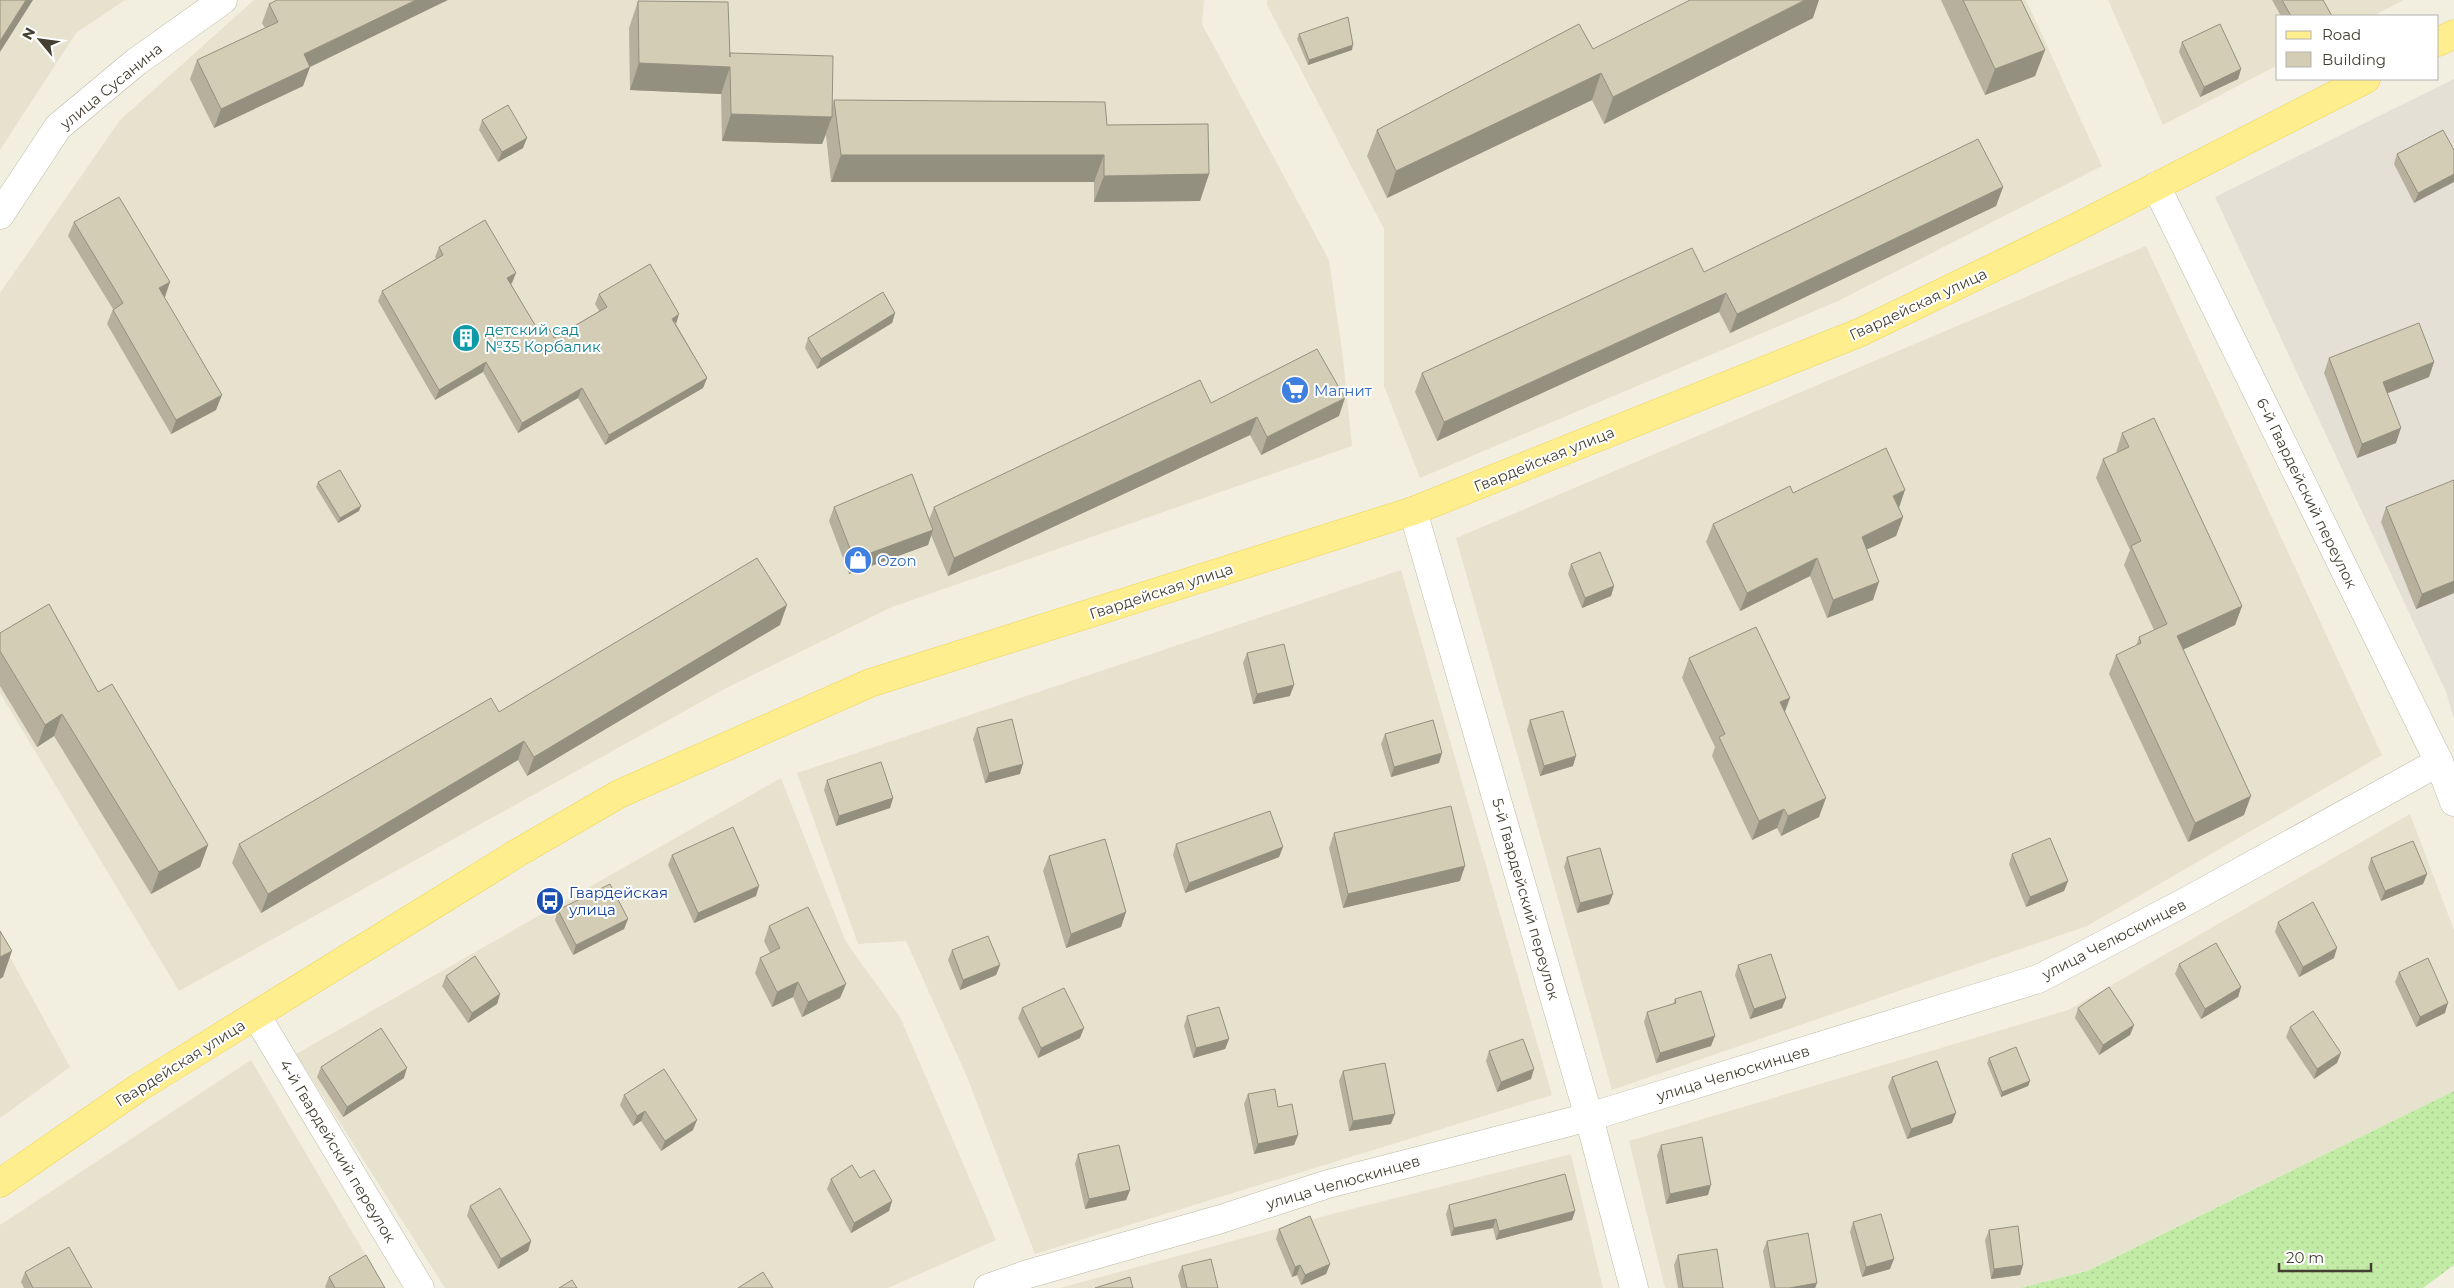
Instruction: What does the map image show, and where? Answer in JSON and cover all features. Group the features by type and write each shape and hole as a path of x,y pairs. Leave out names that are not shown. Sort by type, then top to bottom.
{"main road":[{"path":"2439,42 2454,34"},
{"name":"Гвардейская улица","path":"0,1183 138,1088 519,852 619,794 861,687 1413,511 1861,332 2073,229 2364,80"}],"street":[{"name":"улица Сусанина","path":"0,215 58,127 136,62 223,0"},
{"name":"6-й Гвардейский переулок","path":"2156,186 2439,762 2454,802"},
{"name":"5-й Гвардейский переулок","path":"1413,511 1589,1117 1634,1288"},
{"name":"улица Челюскинцев","path":"988,1288 1028,1274 1222,1219 1328,1184 1589,1117 2038,978 2187,901 2439,762"},
{"name":"4-й Гвардейский переулок","path":"256,1015 420,1288"}],"shaded area":[{"path":"0,0 125,0 76,33 0,150"},
{"path":"254,0 1204,0 1202,24 1329,260 1343,358 1352,446 892,607 730,686 179,991 0,693 0,293 120,120"},
{"path":"1267,0 2026,0 2102,166 1838,301 1420,478 1384,386 1384,229 1267,5"},
{"path":"2108,0 2404,0 2375,15 2276,15 2276,66 2163,125"},
{"path":"2454,79 2454,719 2446,692 2215,197"},
{"path":"2146,246 2382,755 2087,926 1612,1090 1456,538"},
{"path":"1401,570 1552,1095 1035,1254 967,1077 906,941 858,944 797,773"},
{"path":"781,778 846,942 900,1017 996,1240 888,1288 445,1288 296,1054"},
{"path":"2410,814 2454,930 2454,1091 2086,1271 2020,1288 1665,1288 1629,1141 2068,1010"},
{"path":"0,939 70,1067 0,1118"},
{"path":"251,1060 385,1288 0,1288 0,1225"},
{"path":"1571,1154 1603,1288 1060,1288 1332,1214"}],"green space":[{"path":"2454,1091 2454,1265 2423,1288 2020,1288 2087,1271"}],"building":[{"path":"0,0 26,0 0,41"},
{"path":"277,0 416,0 304,54 310,67 221,109 197,60 278,22 269,4"},
{"path":"1690,0 1805,0 1613,97 1601,73 1396,171 1377,130 1579,24 1593,49"},
{"path":"1963,0 2021,0 2045,50 1995,69"},
{"path":"2282,0 2323,0 2331,15 2290,15"},
{"path":"638,1 728,2 730,57 730,53 833,56 832,117 731,114 730,67 639,63"},
{"path":"1348,17 1353,45 1309,60 1299,34"},
{"path":"2220,24 2241,69 2204,87 2182,42"},
{"path":"834,100 1105,102 1107,125 1208,124 1209,174 1104,176 1104,155 841,155"},
{"path":"508,105 527,138 502,152 482,120"},
{"path":"2443,130 2454,150 2454,174 2418,193 2397,154"},
{"path":"1978,139 2003,187 1737,314 1726,293 1444,422 1422,373 1692,248 1704,272"},
{"path":"119,197 170,282 159,288 222,395 176,420 113,310 123,303 74,222"},
{"name":"детский сад №35 Корбалик","path":"485,220 516,273 507,278 538,330 547,325 554,338 607,307 599,294 650,264 679,314 672,319 707,378 609,435 582,388 522,423 486,362 439,390 382,291 443,255 439,247"},
{"path":"883,292 895,313 821,359 808,338"},
{"path":"2419,323 2434,362 2383,382 2401,428 2362,444 2329,358"},
{"path":"1317,349 1345,398 1267,437 1257,417 954,558 934,507 1200,380 1211,403"},
{"path":"2154,418 2242,606 2177,636 2251,796 2195,823 2116,655 2141,643 2139,637 2167,624 2131,546 2141,541 2103,459 2129,447 2122,433"},
{"path":"1886,448 1905,490 1893,496 1903,517 1862,537 1879,582 1833,600 1817,558 1747,593 1713,524 1790,486 1793,493"},
{"path":"340,470 361,506 340,518 318,482"},
{"path":"912,474 933,530 854,559 834,507"},
{"path":"2454,480 2454,581 2422,594 2386,507"},
{"path":"1600,552 1614,586 1585,598 1571,564"},
{"path":"757,558 787,605 534,757 524,741 268,894 239,844 491,698 499,712"},
{"path":"49,604 98,692 112,684 208,845 159,872 62,714 45,725 0,651 0,633"},
{"path":"1756,627 1790,698 1780,702 1826,798 1788,816 1784,809 1759,821 1719,737 1725,734 1689,658"},
{"path":"1284,644 1294,685 1257,694 1247,653"},
{"path":"1563,711 1576,756 1544,766 1530,720"},
{"path":"1012,719 1023,764 989,773 977,728"},
{"path":"1433,720 1442,753 1394,767 1385,734"},
{"path":"881,762 893,798 839,816 827,780"},
{"path":"1451,806 1465,866 1348,894 1334,833"},
{"path":"1270,811 1283,847 1189,883 1176,844"},
{"path":"733,827 759,886 698,913 672,855"},
{"path":"2050,838 2068,881 2030,897 2012,854"},
{"path":"1105,839 1126,912 1071,934 1049,856"},
{"path":"2413,841 2427,874 2385,891 2371,858"},
{"path":"1600,848 1613,894 1580,903 1567,857"},
{"path":"610,884 628,919 576,945 558,910"},
{"path":"2313,902 2337,948 2303,967 2278,922"},
{"path":"808,907 846,984 808,1002 798,982 777,992 760,958 780,948 769,926"},
{"path":"0,931 12,951 0,957"},
{"path":"988,936 1000,965 963,980 952,950"},
{"path":"2216,943 2241,987 2205,1009 2179,964"},
{"path":"1771,954 1786,998 1754,1009 1738,965"},
{"path":"475,956 500,994 472,1013 446,976"},
{"path":"2428,958 2448,1003 2420,1017 2399,972"},
{"path":"2109,987 2134,1025 2103,1045 2078,1008"},
{"path":"1064,988 1084,1028 1041,1048 1022,1008"},
{"path":"1701,991 1715,1036 1660,1053 1647,1012 1676,1003 1675,999"},
{"path":"1219,1007 1229,1039 1196,1048 1187,1016"},
{"path":"2313,1011 2341,1053 2317,1069 2290,1027"},
{"path":"381,1028 407,1068 347,1107 321,1067"},
{"path":"1523,1039 1534,1069 1501,1082 1489,1051"},
{"path":"2016,1047 2030,1081 2002,1092 1989,1058"},
{"path":"1937,1061 1956,1113 1911,1129 1892,1077"},
{"path":"1385,1063 1395,1114 1353,1121 1343,1071"},
{"path":"664,1069 697,1120 665,1141 645,1111 637,1116 624,1095"},
{"path":"1275,1089 1278,1107 1292,1104 1298,1135 1258,1144 1248,1094"},
{"path":"1702,1137 1711,1185 1670,1194 1661,1145"},
{"path":"1119,1145 1130,1190 1089,1199 1078,1154"},
{"path":"852,1165 860,1178 874,1170 892,1201 854,1223 831,1179"},
{"path":"1565,1174 1575,1211 1499,1231 1496,1219 1454,1228 1449,1205"},
{"path":"500,1188 531,1241 501,1259 470,1206"},
{"path":"1881,1214 1894,1259 1866,1267 1853,1222"},
{"path":"1310,1216 1330,1264 1305,1275 1300,1265 1295,1267 1279,1229"},
{"path":"2018,1226 2023,1265 1994,1269 1989,1230"},
{"path":"1808,1233 1817,1283 1789,1288 1775,1288 1767,1241"},
{"path":"69,1247 92,1288 33,1288 25,1272"},
{"path":"1717,1249 1723,1288 1683,1288 1678,1255"},
{"path":"366,1255 385,1288 335,1288 329,1277"},
{"path":"1211,1259 1218,1288 1187,1288 1182,1266"},
{"path":"763,1272 773,1288 738,1288"},
{"path":"1130,1277 1133,1288 1095,1288"},
{"path":"572,1280 577,1288 559,1288"}],"place":[{"name":"детский сад №35 Корбалик","path":"466,338"},
{"name":"Магнит","path":"1295,390"},
{"name":"Ozon","path":"858,560"},
{"name":"Гвардейская улица","path":"550,901"}]}
